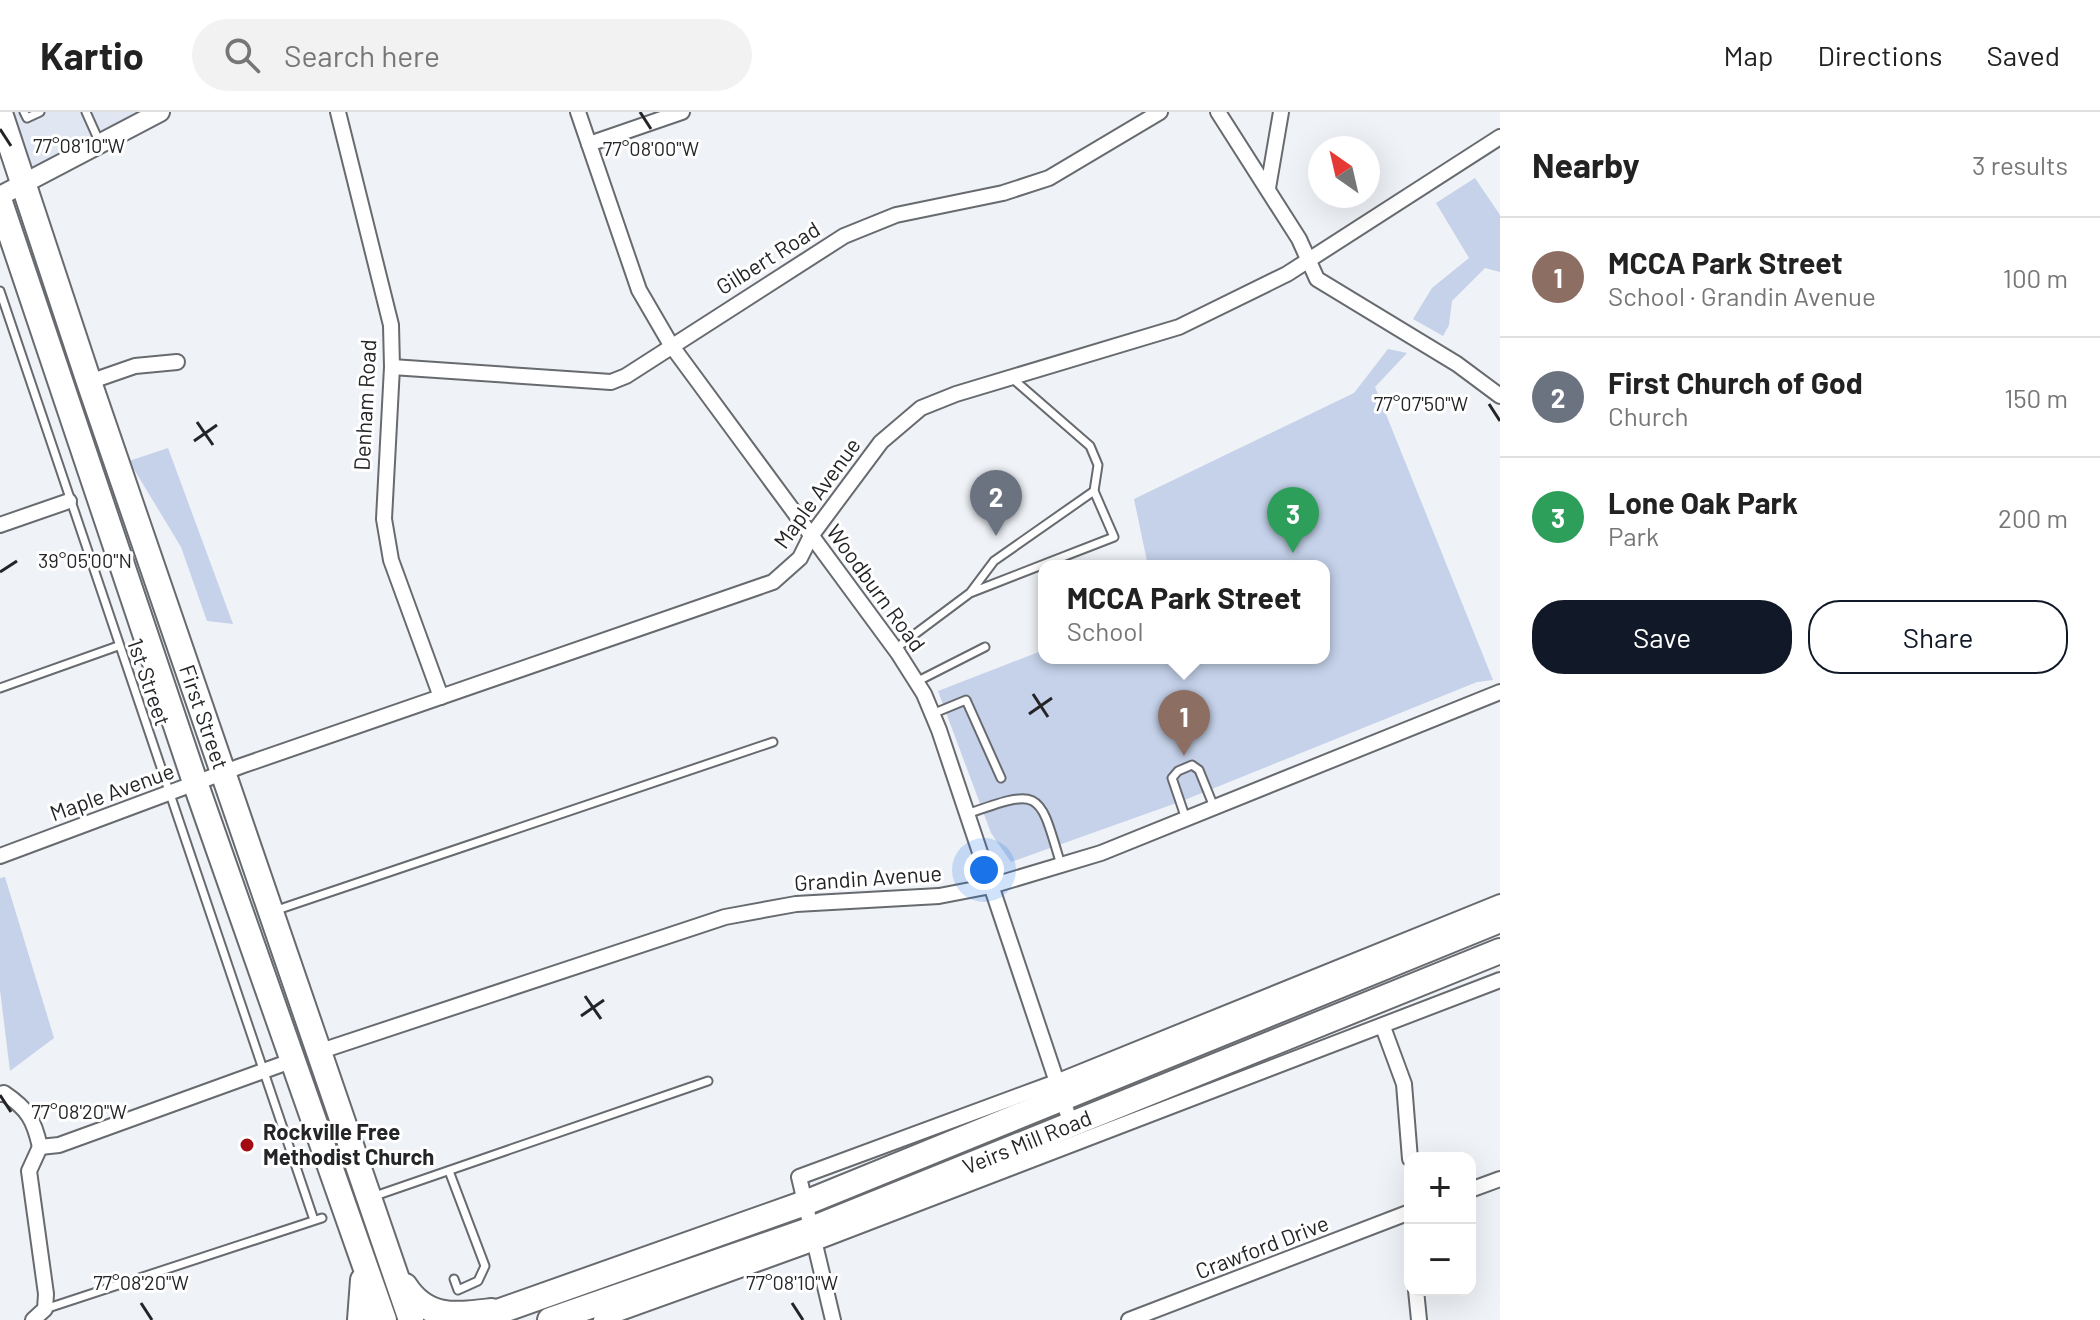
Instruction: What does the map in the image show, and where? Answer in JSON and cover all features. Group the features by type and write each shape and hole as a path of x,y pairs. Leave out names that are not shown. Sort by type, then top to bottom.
{"main road":[{"name":"First Street","path":"0,113 89,382 411,1320"},
{"name":"First Street","path":"0,202 196,785 362,1266 384,1320"},
{"name":"Veirs Mill Road","path":"475,1320 805,1203 1059,1091 1500,920"},
{"name":"Veirs Mill Road","path":"550,1320 814,1236 1071,1124 1500,951"},
{"path":"388,1253 407,1290 436,1315 499,1310"},
{"path":"360,1320 364,1298 362,1266"}],"street":[{"path":"0,196 23,181 160,112"},
{"name":"Denham Road","path":"338,112 391,325 392,367 384,519 391,560 441,697"},
{"name":"Woodburn Road","path":"578,112 639,290 671,345 895,649 932,714 1071,1124"},
{"path":"589,144 682,112"},
{"name":"Gilbert Road","path":"392,367 611,382 626,376 844,236 896,215 1003,193 1049,178 1160,112"},
{"path":"1218,112 1268,188 1317,279 1457,364 1500,396"},
{"path":"1268,188 1281,112"},
{"name":"Maple Avenue","path":"0,856 224,773 773,582 790,569 881,442 901,421 921,408 956,394 1179,327 1287,274 1500,137"},
{"path":"89,382 135,366 177,362"},
{"path":"0,525 69,501"},
{"name":"Grandin Avenue","path":"321,1051 725,917 796,904 939,896 991,886 1061,865 1186,819 1500,692"},
{"path":"0,850 0,856"},
{"name":"Veirs Mill Road","path":"1059,1091 1500,902"},
{"name":"Veirs Mill Road","path":"601,1320 814,1236 1383,1027 1500,980"},
{"path":"1383,1027 1404,1084 1409,1152"},
{"path":"40,1147 59,1145 291,1061"},
{"path":"0,1094 4,1093 25,1107 34,1119 40,1147 29,1171 37,1316"},
{"path":"1476,1188 1500,1179"},
{"path":"805,1203 833,1320"},
{"name":"Crawford Drive","path":"1129,1320 1404,1214"},
{"path":"1417,1296 1419,1320"}],"lane":[{"path":"25,115 40,112"},
{"path":"86,112 100,143"},
{"name":"1st Street","path":"0,291 168,795 318,1219 37,1316"},
{"path":"1011,377 1090,446 1098,465 1094,491 1114,537 1055,560"},
{"path":"970,593 994,561 1094,491"},
{"path":"895,649 970,593 1038,567"},
{"path":"0,688 118,646"},
{"path":"916,682 985,647"},
{"path":"932,714 966,700 1001,778"},
{"path":"272,911 773,742"},
{"path":"1186,819 1172,778 1178,771 1192,765 1199,770 1214,807"},
{"path":"967,814 1018,796 1033,799 1045,814 1061,865"},
{"path":"370,1198 708,1081"},
{"path":"449,1171 485,1266 478,1281 458,1290 454,1279"}],"shaded area":[{"path":"0,112 160,112 23,181"},
{"path":"1475,178 1500,215 1500,272 1485,268 1452,301 1449,325 1443,336 1413,319 1432,288 1469,258 1436,203"},
{"path":"1388,349 1407,353 1375,387 1493,680 1477,682 1182,801 1011,862 991,833 938,691 1038,652 1038,664 1330,664 1330,560 1147,560 1134,499 1354,393"},
{"path":"168,448 233,624 207,621 181,547 129,461"},
{"path":"5,877 54,1038 10,1071 0,990 0,878"}],"place":[{"name":"First Church of God","path":"996,536"},
{"name":"Lone Oak Park","path":"1293,553"},
{"name":"MCCA Park Street","path":"1184,756"},
{"name":"Rockville Free Methodist Church","path":"247,1145"}]}
